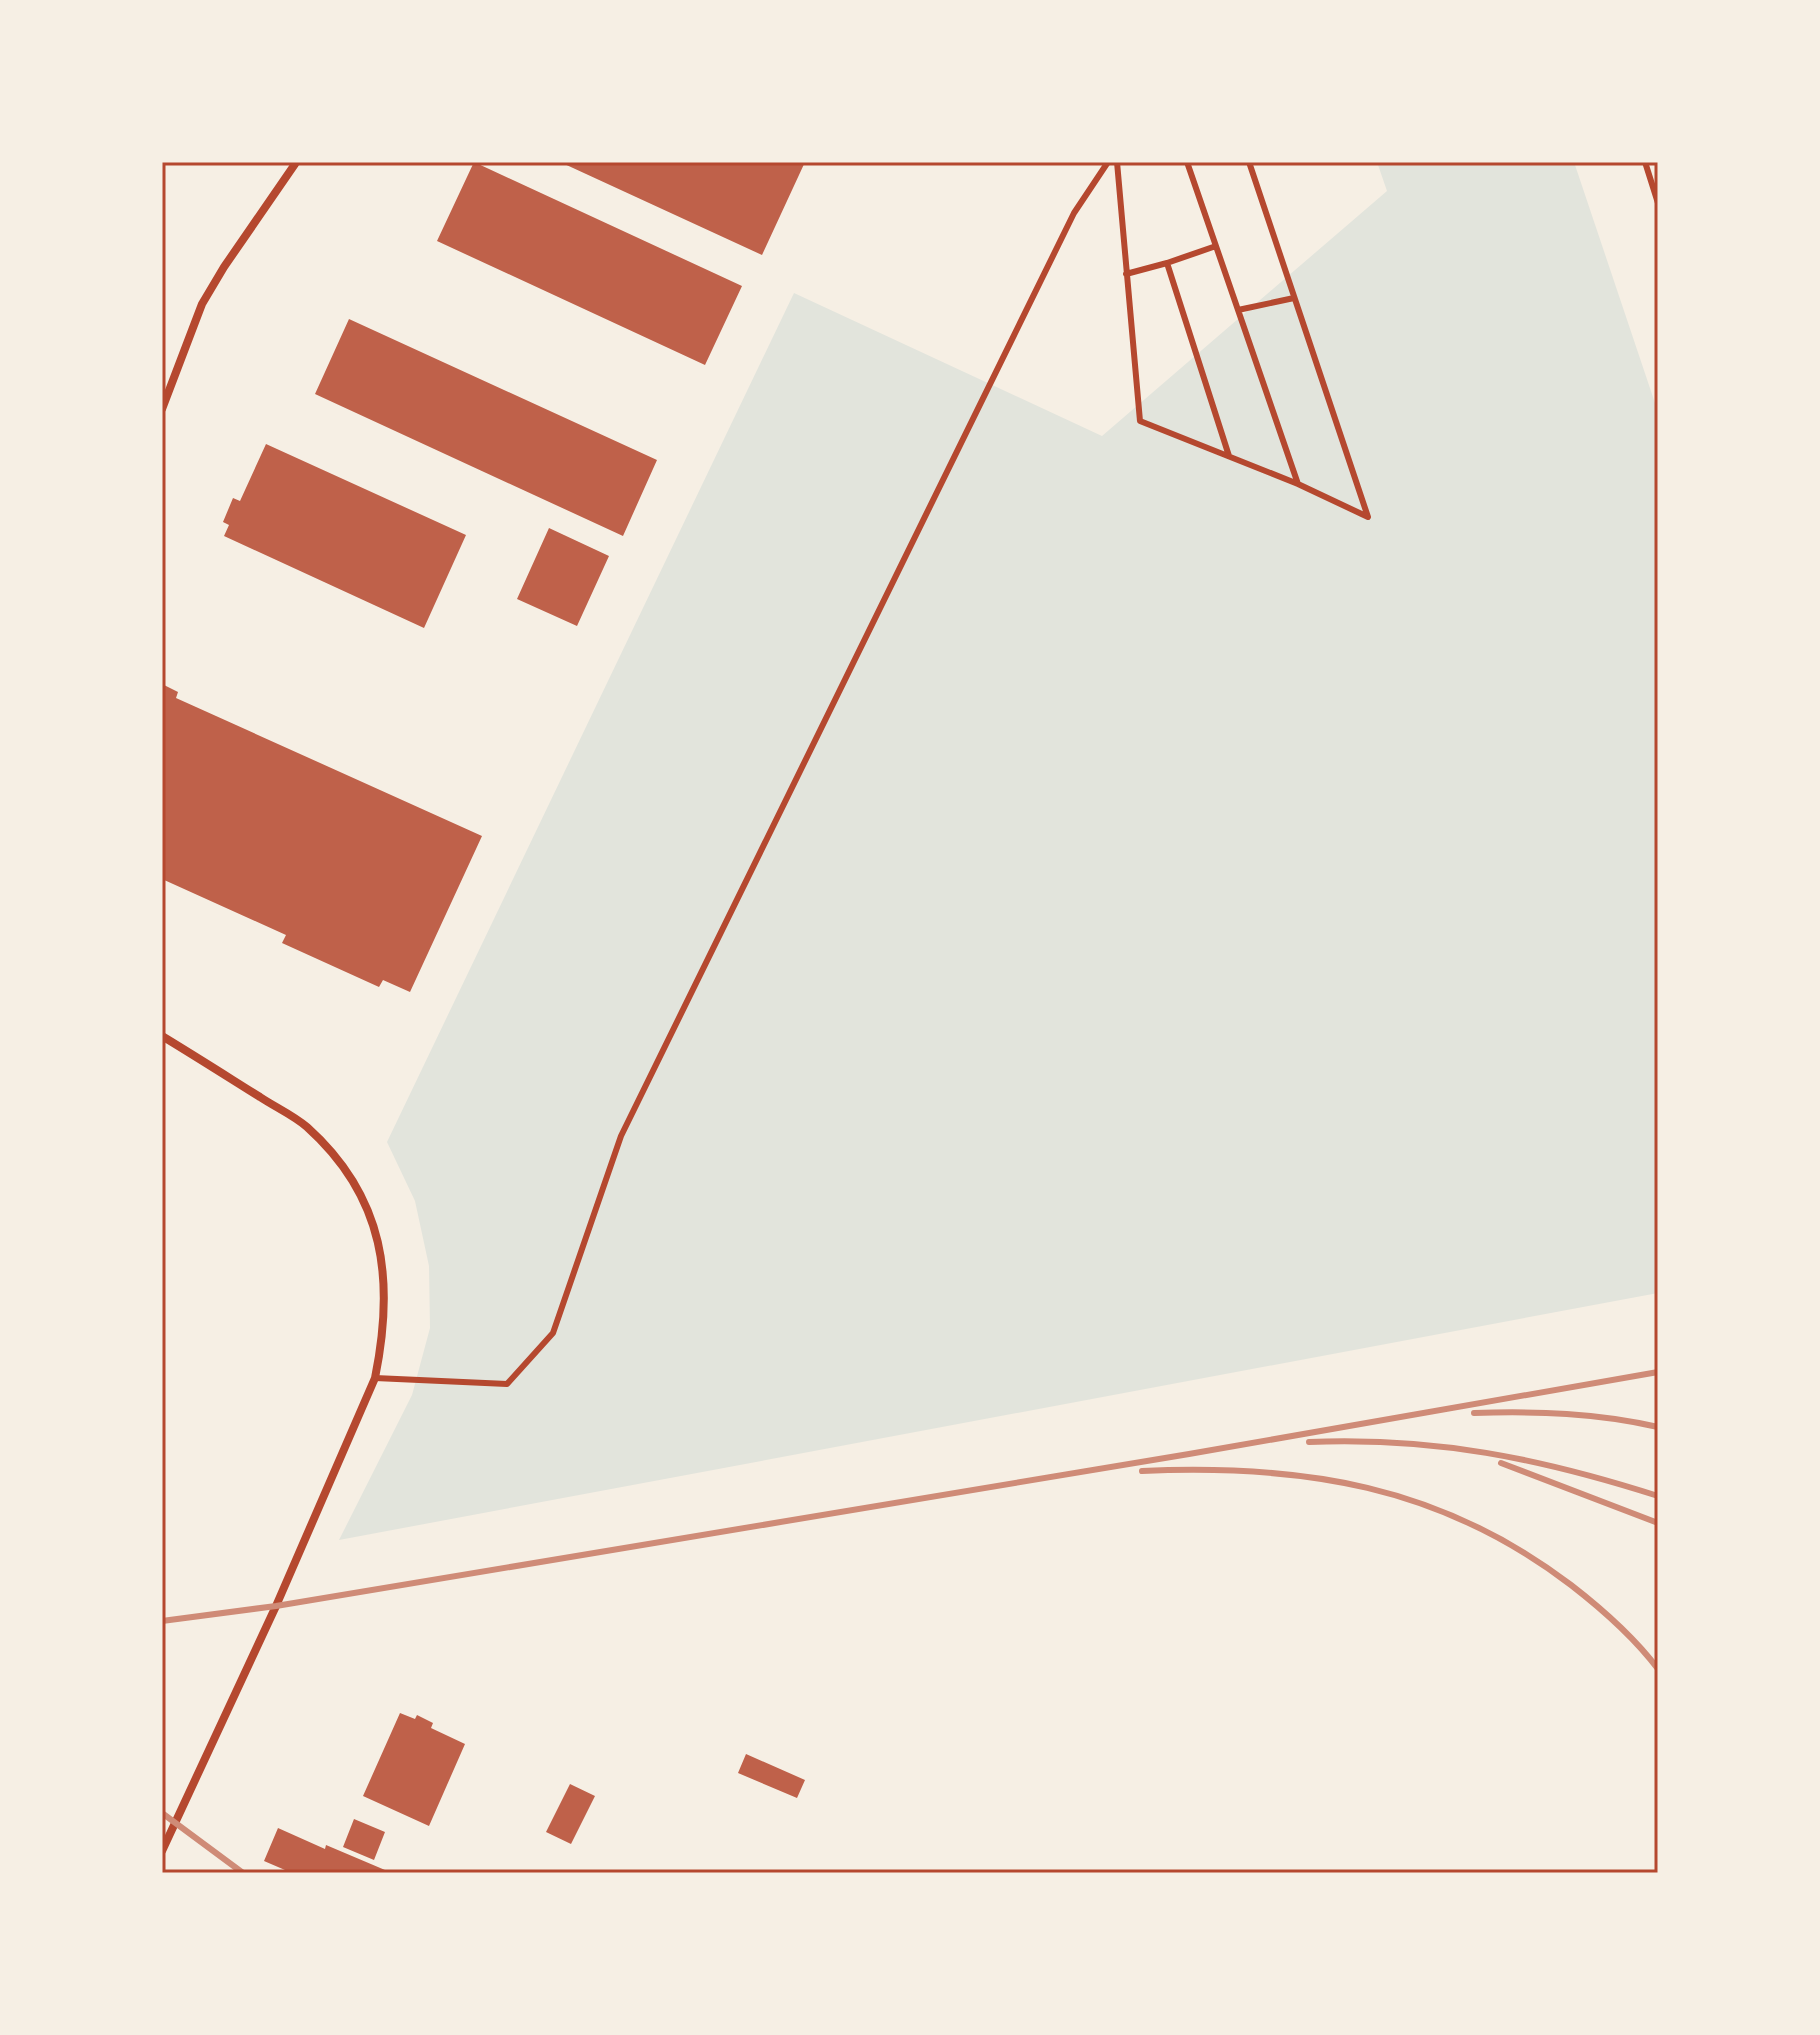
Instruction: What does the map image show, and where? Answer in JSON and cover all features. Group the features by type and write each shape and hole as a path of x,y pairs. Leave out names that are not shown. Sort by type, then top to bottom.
{"street":[{"path":"162,409 202,304 295,163"},
{"path":"162,1036 305,1125 330,1151 348,1175 374,1228 383,1262 386,1298 375,1378 276,1606 162,1851"}],"lane":[{"path":"375,1378 507,1384 553,1333 621,1136 1074,213 1108,162"},
{"path":"1117,162 1140,421 1298,484 1368,517 1249,162"},
{"path":"1187,162 1298,484"},
{"path":"1645,162 1658,203"},
{"path":"1126,274 1216,246"},
{"path":"1167,263 1229,457"},
{"path":"1238,310 1294,298"}],"shaded area":[{"path":"1377,162 1574,162 1658,412 1658,1293 339,1540 412,1395 430,1328 429,1266 415,1201 387,1142 794,293 1102,436 1387,191"}],"building":[{"path":"474,162 742,286 705,365 437,241"},
{"path":"560,162 805,162 762,255"},
{"path":"349,319 657,460 623,536 315,394"},
{"path":"266,444 466,535 424,628 224,536 229,525 223,522 233,498 240,501"},
{"path":"549,528 609,556 577,626 517,599"},
{"path":"162,684 178,692 176,698 482,836 410,992 383,980 379,987 282,943 286,935 162,879"},
{"path":"400,1713 415,1719 417,1715 433,1723 431,1728 465,1744 429,1826 363,1796"},
{"path":"746,1754 805,1780 797,1798 738,1773"},
{"path":"570,1784 595,1796 571,1844 546,1832"},
{"path":"354,1819 385,1832 374,1860 343,1847"},
{"path":"278,1828 385,1870 383,1873 292,1873 264,1861"}],"railway":[{"path":"162,1621 276,1606 1189,1454 1658,1372"},
{"path":"1474,1413 1567,1414 1658,1427"},
{"path":"1309,1442 1400,1443 1486,1453 1571,1471 1658,1496"},
{"path":"1501,1463 1658,1523"},
{"path":"1142,1471 1258,1472 1314,1478 1367,1488 1420,1503 1471,1524 1522,1551 1571,1585 1617,1624 1658,1669"},
{"path":"162,1813 243,1873"}]}
